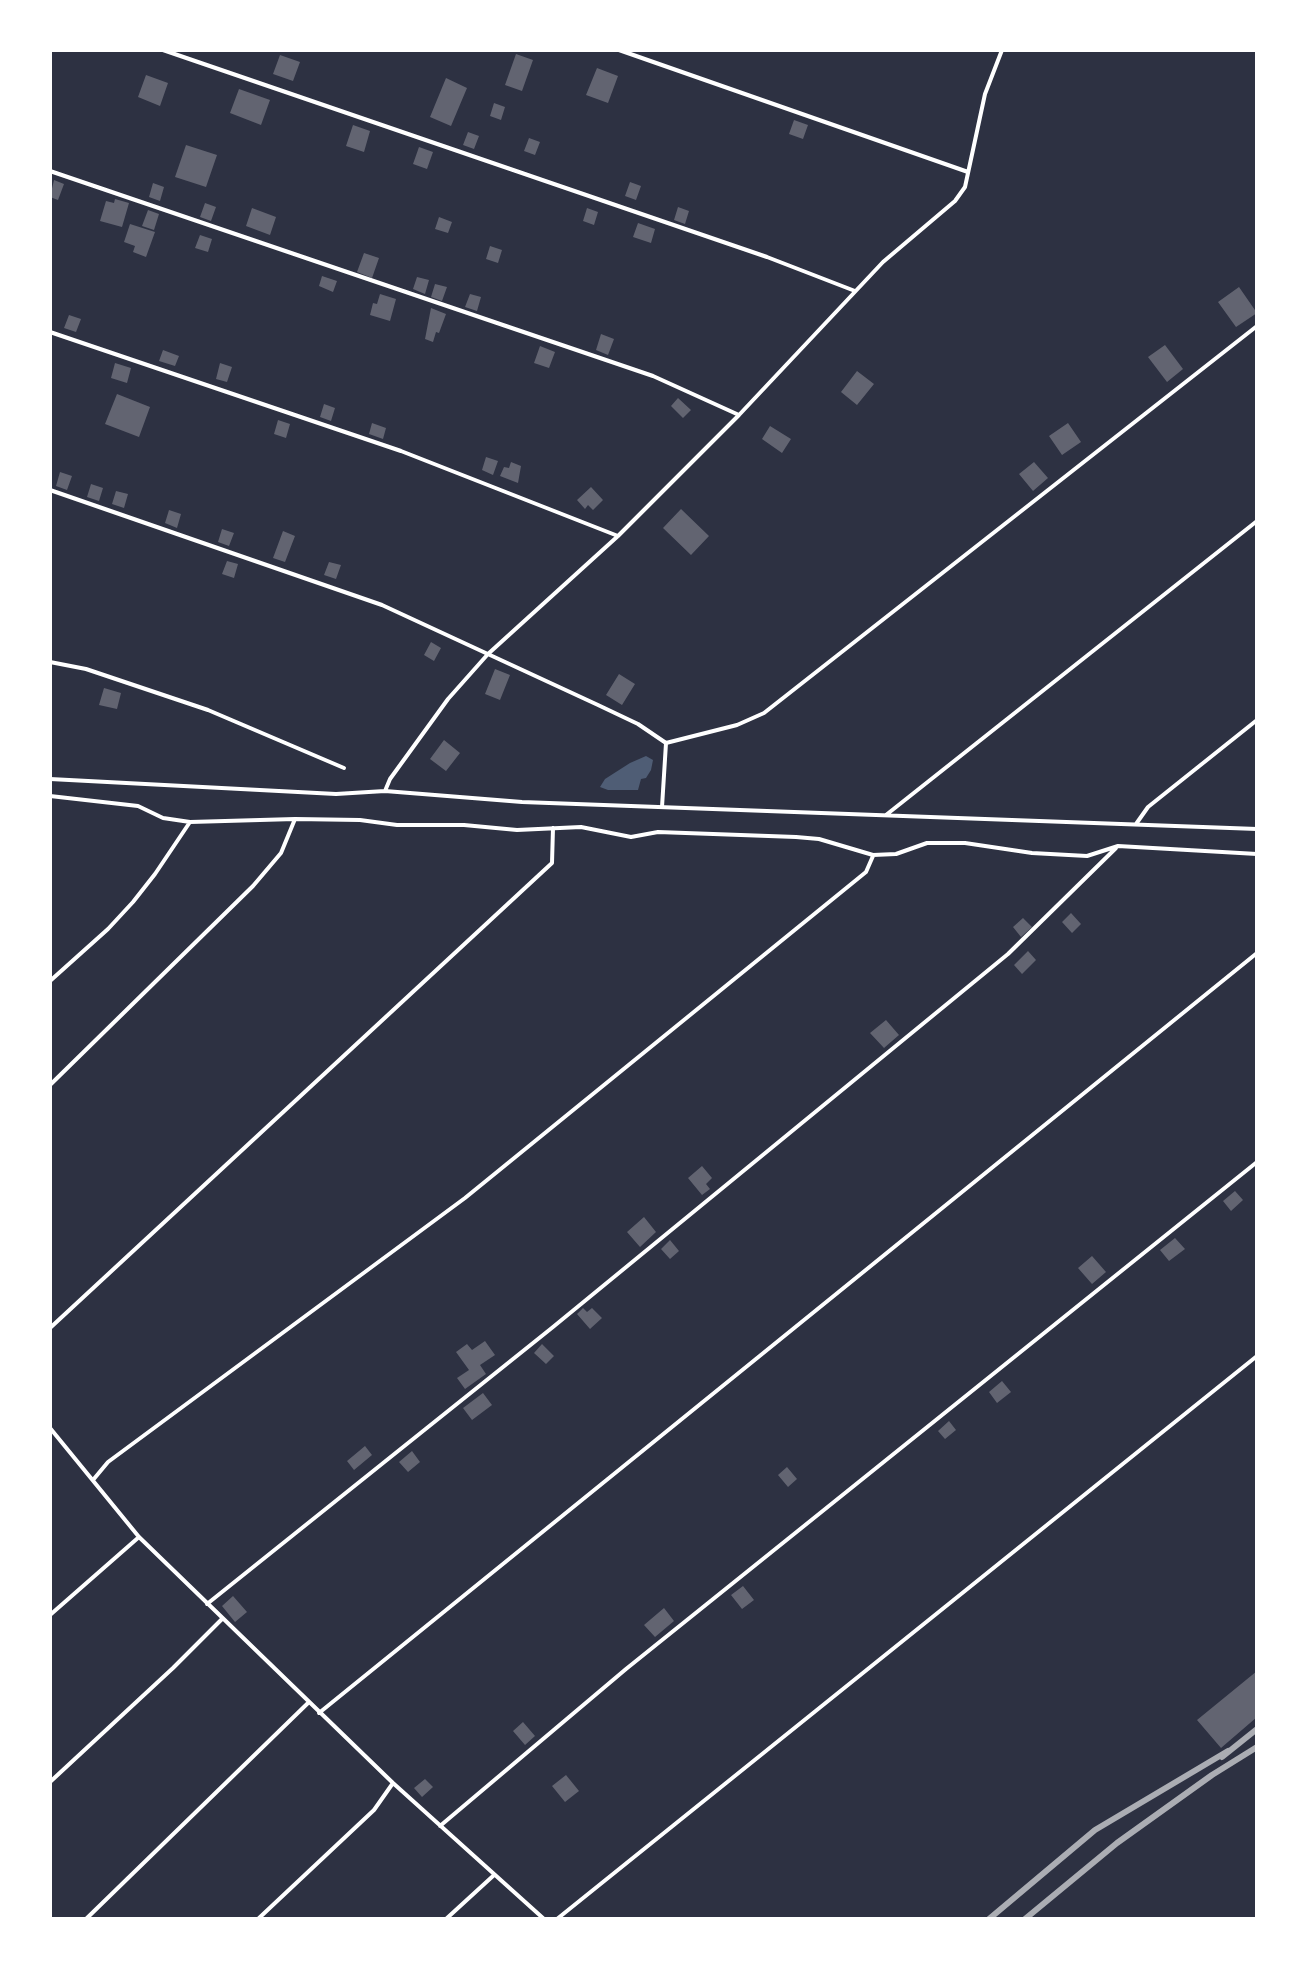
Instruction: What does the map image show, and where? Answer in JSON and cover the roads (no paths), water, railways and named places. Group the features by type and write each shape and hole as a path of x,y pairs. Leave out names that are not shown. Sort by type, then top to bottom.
{"lane":[{"path":"163,50 752,252 855,291"},
{"path":"619,50 969,172"},
{"path":"385,791 390,779 448,699 488,654 618,536 739,415 883,262 955,201 965,187 985,94 1002,50"},
{"path":"50,171 653,376 739,415"},
{"path":"50,490 382,605 638,724 666,743 737,725 764,713 1257,326"},
{"path":"50,332 401,451 618,536"},
{"path":"885,816 1257,521"},
{"path":"50,662 86,669 208,710 344,768"},
{"path":"1136,824 1148,807 1257,720"},
{"path":"662,807 666,743"},
{"path":"50,779 336,794 385,791 522,802 1257,829"},
{"path":"50,796 138,806 163,818 190,822 360,820 397,825 464,825 517,830 581,827 631,837 658,832 796,837 819,839 873,855 896,854 927,843 965,843 1032,853 1087,856 1118,846 1257,854"},
{"path":"50,1085 253,886 281,853 295,819"},
{"path":"51,979 108,929 133,902 190,822"},
{"path":"50,1328 552,863 553,828"},
{"path":"207,1604 553,1327 1008,954 1118,846"},
{"path":"93,1480 108,1462 465,1198 866,872 873,855"},
{"path":"319,1713 1257,953"},
{"path":"440,1826 626,1669 1257,1162"},
{"path":"557,1919 1257,1356"},
{"path":"50,1428 139,1537 308,1703 493,1876 544,1919"},
{"path":"50,1615 139,1537"},
{"path":"50,1782 222,1619"},
{"path":"86,1919 308,1703"},
{"path":"258,1919 374,1810 393,1783"},
{"path":"446,1919 493,1876"}],"water":[{"path":"646,756 653,760 651,770 646,778 641,779 638,790 600,787 605,779"}],"railway":[{"path":"1222,1757 1257,1729"},
{"path":"1025,1919 1117,1843 1257,1747"},
{"path":"989,1919 1095,1830 1228,1751"}]}
